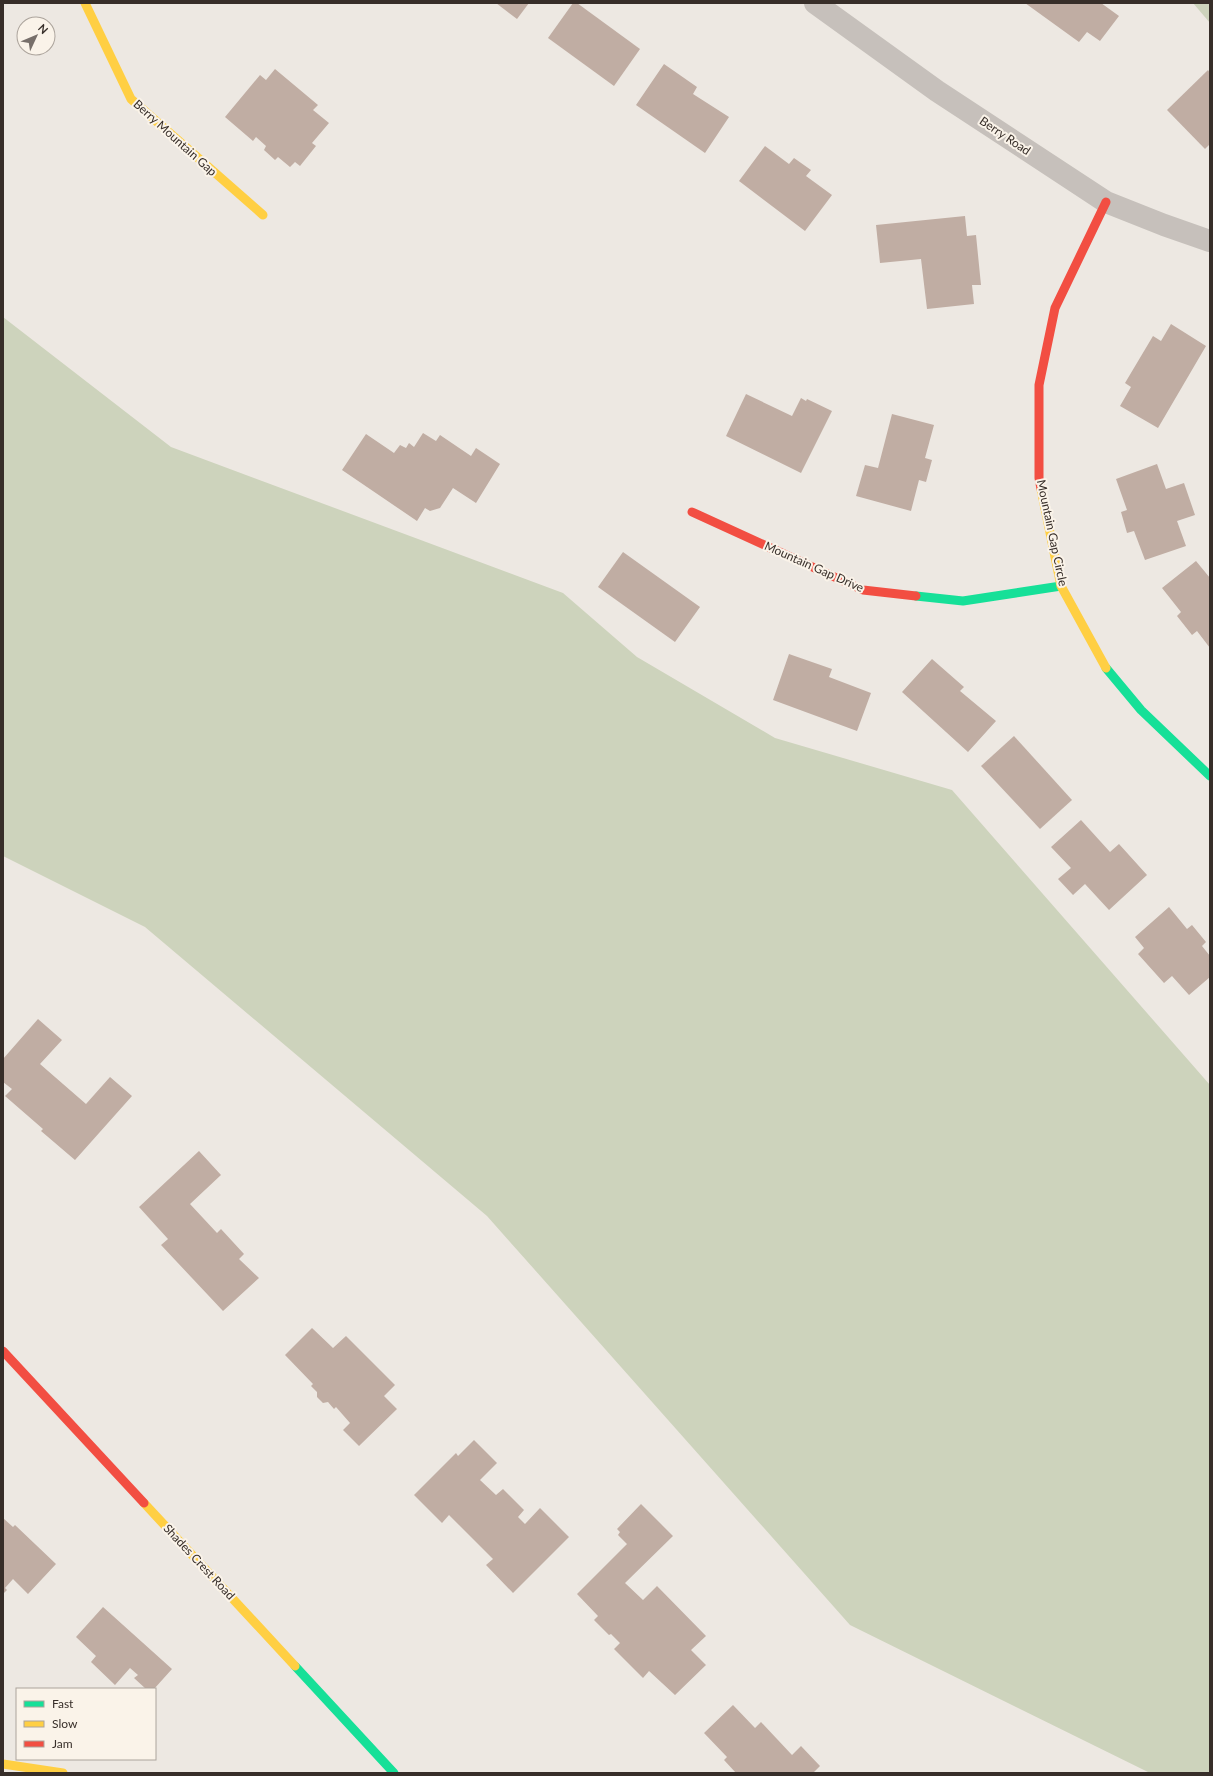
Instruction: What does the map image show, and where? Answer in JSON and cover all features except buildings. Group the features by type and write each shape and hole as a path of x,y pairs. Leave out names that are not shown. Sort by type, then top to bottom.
{"street":[{"name":"Berry Mountain Gap","path":"85,3 130,99 263,215"},
{"name":"Berry Road","path":"815,3 938,91 1106,202 1210,241"},
{"name":"Mountain Gap Circle","path":"1106,202 1056,308 1038,385 1039,478 1061,586 1102,664 1141,710 1210,776"},
{"name":"Mountain Gap Drive","path":"692,512 863,590 963,601 1061,586"},
{"name":"Shades Crest Road","path":"3,1351 394,1773"},
{"path":"3,1764 63,1773"}],"green space":[{"path":"1193,3 1210,3 1210,23"},
{"path":"3,317 171,447 563,593 637,657 775,738 952,790 1210,1085 1210,1773 1150,1773 850,1625 487,1216 145,927 3,856"}],"traffic: fast":[{"path":"916,596 963,601 1061,586"},
{"path":"1106,668 1141,710 1210,776"},
{"path":"295,1666 394,1773"}],"traffic: slow":[{"path":"85,3 131,99 263,215"},
{"path":"1041,489 1061,586 1106,668"},
{"path":"144,1503 295,1666"},
{"path":"3,1764 63,1773"}],"traffic: jam":[{"path":"1041,489 1039,478 1039,385 1055,308 1106,202"},
{"path":"692,512 863,590 916,596"},
{"path":"3,1351 144,1503"}]}
